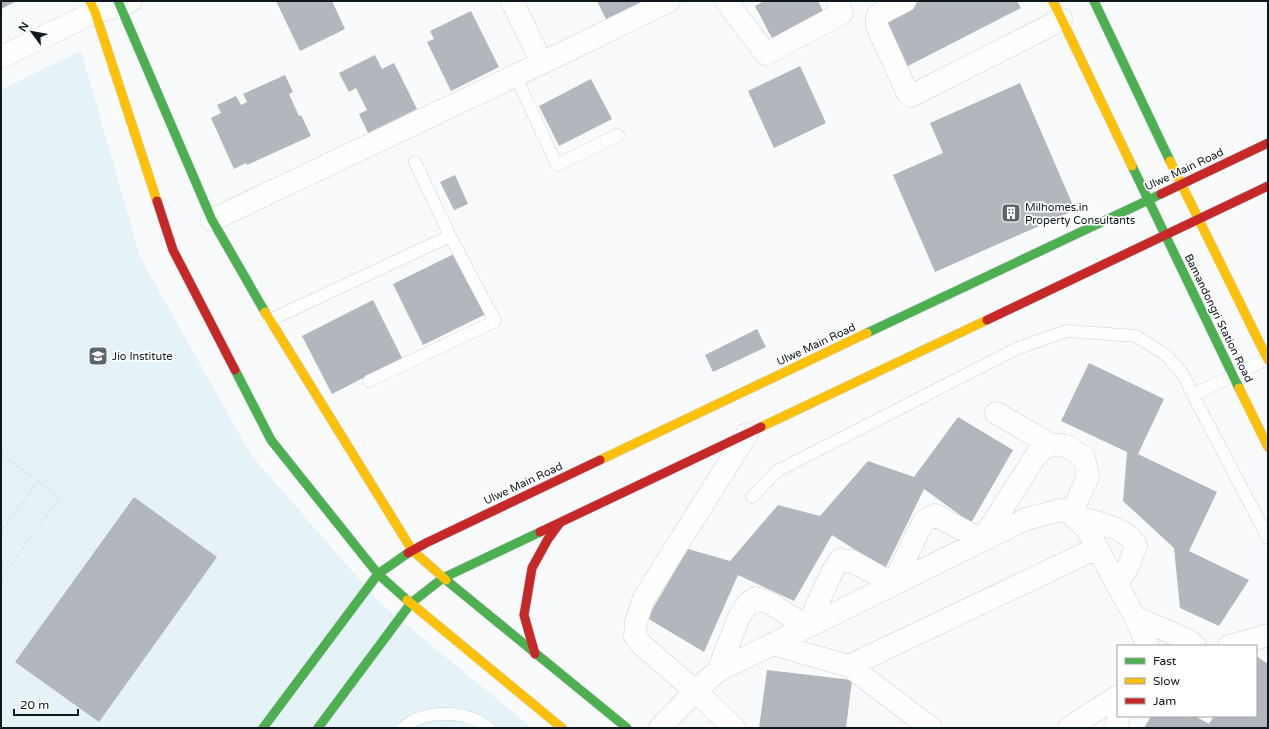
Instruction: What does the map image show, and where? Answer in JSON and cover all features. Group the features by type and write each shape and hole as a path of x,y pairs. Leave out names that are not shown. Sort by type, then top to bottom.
{"street":[{"path":"512,1 542,63"},
{"path":"212,220 669,1"},
{"path":"726,1 766,54 842,13 838,1"},
{"path":"905,1 878,15 876,26 908,94 911,96 1038,32 1057,10"},
{"path":"1094,1 1198,219 1268,359"},
{"path":"1,57 92,6 123,3 212,220 270,320 412,550 443,578 627,728"},
{"path":"92,6 173,250 271,440 378,574 562,728"},
{"name":"Bamandongri Station Road","path":"1057,10 1268,447"},
{"name":"Ulwe Main Road","path":"263,728 378,574 412,550 1268,143"},
{"path":"318,728 411,603 443,578 1268,186"},
{"path":"996,413 1050,444 1066,446 1084,457 1088,477 1071,514"},
{"path":"734,728 695,691 642,645 635,636 636,622 644,598 747,434"},
{"path":"982,540 1037,454 1050,444"},
{"path":"660,728 695,691 718,671 1026,519 1061,510 1116,529 1129,536 1136,545 1129,565 1117,584"},
{"path":"1071,514 1086,528 1135,617 1148,645"},
{"path":"893,584 924,521 935,515 982,540"},
{"path":"535,654 524,616 532,568 548,539 559,523"},
{"path":"849,666 1097,548"},
{"path":"807,627 832,572 840,560 852,561 893,584"},
{"path":"718,671 739,618 748,603 756,598 770,603 807,627"},
{"path":"1135,617 1188,640 1194,645"},
{"path":"1233,645 1268,635"},
{"path":"772,644 849,666 931,728"},
{"path":"1069,728 1117,697"},
{"path":"1116,728 1119,717"}],"lane":[{"path":"515,75 558,165 618,135"},
{"path":"369,381 495,321 450,236 415,162"},
{"path":"270,320 450,236"},
{"path":"752,497 777,471 1018,348 1067,331 1136,336 1166,355 1183,374 1268,538"},
{"path":"1193,395 1268,359"},
{"path":"402,728 408,723 429,715 455,714 478,721 489,728"}],"path":[{"path":"1,454 60,497 1,578"},
{"path":"1,532 38,482"}],"shaded area":[{"name":"Jio Institute","path":"81,51 140,257 251,455 379,602 532,728 1,728 1,90"}],"building":[{"path":"1,1 17,1 1,9"},
{"path":"276,1 332,1 345,29 300,51"},
{"path":"597,1 652,1 608,23"},
{"path":"764,1 818,1 825,15 774,42 755,6"},
{"path":"920,1 1017,1 1021,8 900,70 883,22"},
{"path":"471,11 499,67 451,91 427,42 434,39 430,31"},
{"path":"375,55 382,69 394,63 417,109 368,133 359,114 367,110 356,88 349,92 339,73"},
{"path":"800,66 826,123 774,148 748,91"},
{"path":"285,75 293,92 289,94 299,116 301,115 311,136 247,165 246,163 234,169 211,118 221,113 217,105 236,96 241,105 247,102 243,94"},
{"path":"591,79 612,119 559,146 539,106"},
{"path":"1020,83 1075,210 935,272 893,175 943,153 930,123"},
{"path":"455,175 468,204 454,210 440,182"},
{"path":"456,253 486,314 423,345 393,284"},
{"path":"373,300 402,358 332,394 302,336"},
{"path":"757,329 766,347 713,372 705,355"},
{"path":"1089,363 1164,399 1138,454 1217,492 1189,551 1249,580 1219,626 1180,608 1174,548 1123,501 1127,452 1061,421"},
{"path":"958,417 1013,450 971,523 924,489 885,569 832,535 794,601 738,575 704,652 647,618 688,549 730,561 778,505 820,516 868,461 914,477"},
{"path":"134,497 217,557 99,722 15,662"},
{"path":"1257,657 1268,664 1268,728 1144,728 1150,717 1197,717 1209,724 1213,717 1257,717"},
{"path":"767,670 852,680 846,728 759,728"}],"traffic: fast":[{"path":"118,1 212,220 265,312"},
{"path":"1094,1 1170,161"},
{"path":"1132,166 1239,388"},
{"path":"867,333 1161,194"},
{"path":"235,370 271,440 378,574 407,600"},
{"path":"318,728 411,603 443,578 540,532"},
{"path":"263,728 378,574 408,553"},
{"path":"446,580 627,728"}],"traffic: slow":[{"path":"90,1 95,12 157,201"},
{"path":"1053,1 1132,166"},
{"path":"1170,161 1268,360"},
{"path":"265,312 412,550 446,580"},
{"path":"761,427 987,320"},
{"path":"600,460 867,333"},
{"path":"1239,388 1268,447"},
{"path":"407,600 562,728"}],"traffic: jam":[{"path":"1161,194 1268,143"},
{"path":"987,320 1268,186"},
{"path":"157,201 173,250 235,370"},
{"path":"540,532 761,427"},
{"path":"408,553 600,460"},
{"path":"535,654 524,615 532,568 548,539 559,524"}],"place":[{"name":"Milhomes.in Property Consultants","path":"1011,213"},
{"name":"Jio Institute","path":"98,356"}]}
